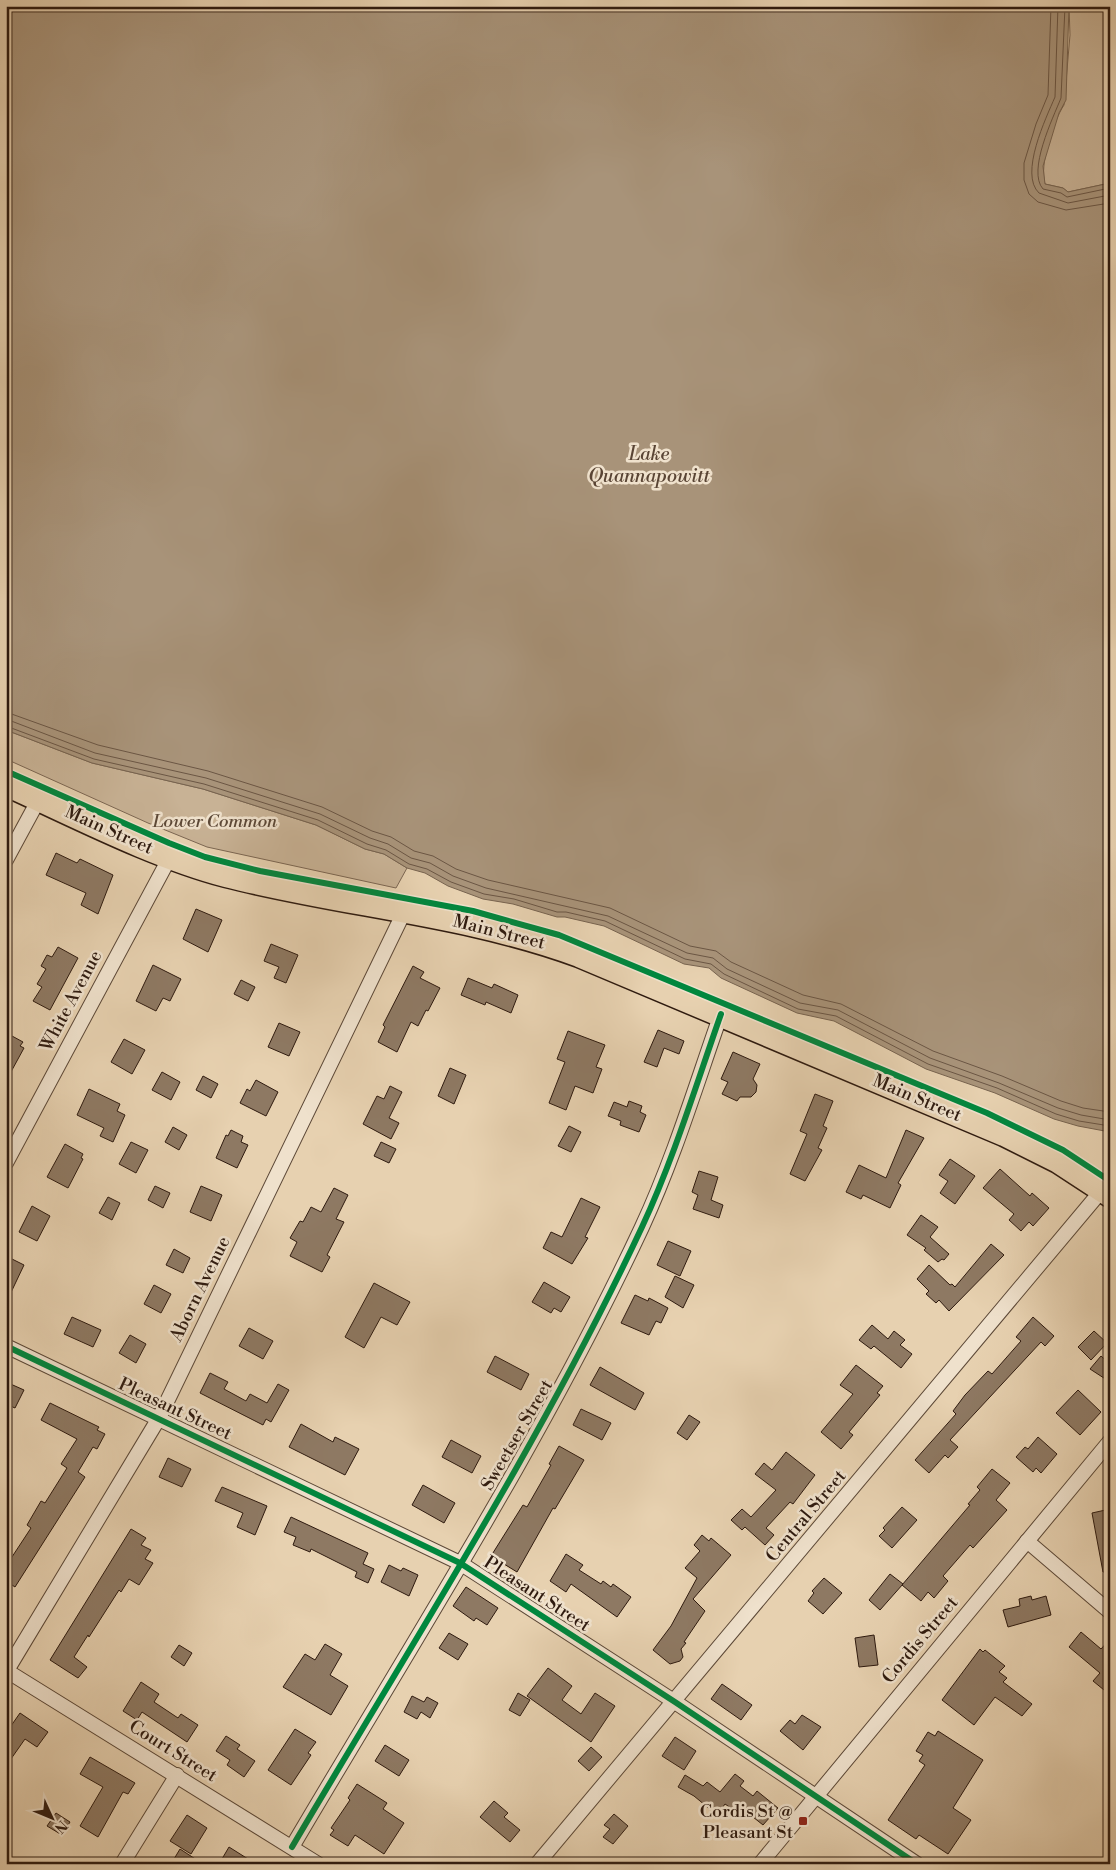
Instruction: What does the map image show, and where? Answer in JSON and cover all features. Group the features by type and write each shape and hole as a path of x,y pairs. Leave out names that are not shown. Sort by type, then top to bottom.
{"main road":[{"name":"Main Street","path":"6,784 170,857 201,868 249,882 404,910 490,928 559,948 721,1014 1022,1143 1058,1162 1106,1193"}],"street":[{"path":"6,860 39,799"},
{"name":"White Avenue","path":"6,1163 170,857"},
{"name":"Aborn Avenue","path":"6,1671 159,1418 404,910"},
{"name":"Sweetser Street","path":"292,1848 552,1406 643,1226 662,1181 721,1014"},
{"name":"Central Street","path":"537,1864 1106,1193"},
{"name":"Pleasant Street","path":"6,1346 460,1563 675,1702 917,1864"},
{"name":"Cordis Street","path":"760,1864 1110,1441"},
{"path":"1027,1541 1110,1612"},
{"name":"Court Street","path":"6,1671 177,1775 318,1864"},
{"path":"122,1864 177,1775"}],"green space":[{"path":"1069,6 1110,6 1110,183 1068,192 1063,188 1045,184 1044,166 1048,144 1064,105 1070,35"},
{"name":"Lower Common","path":"6,730 92,763 203,789 316,825 365,849 384,854 407,868 396,888 207,847 148,823 6,759"}],"water":[{"name":"Lake Quannapowitt","path":"6,6 1069,6 1066,100 1059,113 1043,166 1045,184 1063,188 1068,192 1110,183 1110,1132 1054,1119 995,1093 926,1069 834,1021 797,1013 721,978 709,968 684,964 604,926 565,917 557,917 513,904 483,899 448,886 425,873 407,868 384,854 365,849 316,825 203,789 92,763 6,730"}],"building":[{"path":"56,853 77,863 80,859 113,875 98,914 81,905 86,893 46,875"},
{"path":"196,909 222,920 208,952 183,939"},
{"path":"271,944 298,955 286,983 274,978 279,967 264,961"},
{"path":"58,947 78,958 50,1010 33,1001 42,987 37,984 46,969 41,966 47,955 52,957"},
{"path":"153,965 181,979 170,1001 163,998 156,1011 136,1001"},
{"path":"413,966 424,972 420,978 440,988 418,1026 411,1022 397,1052 378,1042 385,1027 383,1025"},
{"path":"468,978 492,988 494,984 518,995 511,1013 486,1002 485,1005 461,995"},
{"path":"241,980 255,987 248,1001 234,994"},
{"path":"279,1023 300,1032 289,1056 268,1047"},
{"path":"658,1030 684,1041 679,1054 664,1048 657,1067 644,1062"},
{"path":"568,1031 605,1045 596,1067 602,1069 593,1093 575,1086 566,1110 549,1103 565,1062 557,1059"},
{"path":"12,1036 23,1042 20,1046 24,1048 6,1081 6,1038 10,1040"},
{"path":"124,1039 145,1050 132,1074 111,1062"},
{"path":"733,1052 760,1064 753,1079 757,1085 756,1092 751,1097 740,1097 737,1101 722,1094 728,1082 721,1079"},
{"path":"450,1068 466,1075 454,1104 438,1096"},
{"path":"162,1072 180,1082 171,1100 152,1090"},
{"path":"203,1076 218,1084 211,1098 196,1090"},
{"path":"256,1080 278,1092 266,1116 240,1103 247,1089 250,1091"},
{"path":"390,1086 402,1092 389,1118 399,1123 391,1139 363,1124 377,1096 384,1099"},
{"path":"89,1089 120,1104 117,1111 125,1115 113,1142 100,1136 104,1128 77,1115"},
{"path":"815,1094 833,1101 823,1126 827,1128 818,1148 822,1150 805,1181 790,1174 807,1134 800,1131"},
{"path":"629,1101 642,1106 640,1112 646,1115 639,1132 620,1125 621,1121 608,1116 614,1102 627,1107"},
{"path":"569,1126 581,1132 571,1152 558,1146"},
{"path":"173,1127 187,1135 179,1150 165,1142"},
{"path":"231,1130 243,1136 241,1142 248,1145 237,1168 216,1158 226,1135 228,1136"},
{"path":"906,1130 924,1138 898,1183 901,1185 890,1208 863,1195 861,1199 846,1192 859,1165 886,1178"},
{"path":"131,1142 148,1150 136,1173 119,1164"},
{"path":"381,1142 396,1149 389,1163 374,1156"},
{"path":"65,1144 83,1154 81,1158 83,1159 68,1188 47,1177"},
{"path":"950,1159 975,1176 955,1204 940,1193 948,1181 939,1175"},
{"path":"1000,1169 1030,1196 1032,1193 1049,1208 1033,1226 1029,1222 1021,1231 1009,1220 1014,1214 983,1188"},
{"path":"699,1171 718,1177 711,1200 723,1205 719,1218 693,1209 698,1195 692,1192"},
{"path":"155,1186 170,1193 163,1208 148,1200"},
{"path":"201,1186 222,1195 211,1221 190,1212"},
{"path":"334,1188 348,1195 336,1219 344,1222 327,1255 330,1257 322,1272 290,1256 297,1242 290,1238 300,1221 303,1222 311,1207 321,1212"},
{"path":"108,1197 120,1203 112,1220 99,1213"},
{"path":"581,1198 600,1207 585,1237 588,1238 572,1264 543,1248 551,1232 562,1237"},
{"path":"32,1206 50,1216 37,1241 19,1232"},
{"path":"921,1215 938,1227 930,1237 949,1254 944,1260 942,1259 938,1262 924,1250 926,1248 907,1235"},
{"path":"668,1241 691,1251 680,1276 657,1265"},
{"path":"991,1244 1004,1255 949,1311 939,1300 936,1303 926,1294 929,1291 917,1279 929,1265 950,1285 952,1284 955,1287"},
{"path":"174,1249 190,1258 183,1273 166,1265"},
{"path":"6,1256 24,1265 6,1303"},
{"path":"675,1276 694,1285 683,1308 665,1297"},
{"path":"544,1282 570,1297 561,1312 554,1308 551,1313 532,1302"},
{"path":"374,1283 410,1302 397,1325 381,1317 364,1348 345,1337"},
{"path":"154,1285 171,1294 161,1313 144,1304"},
{"path":"635,1295 648,1301 649,1298 668,1308 661,1323 656,1321 649,1335 621,1323"},
{"path":"72,1317 101,1330 93,1347 64,1334"},
{"path":"1033,1317 1054,1336 1045,1346 1041,1342 950,1440 958,1447 948,1458 945,1455 929,1473 915,1460 956,1414 953,1411 965,1395 988,1371 992,1374 1021,1341 1016,1337"},
{"path":"872,1325 888,1339 894,1331 905,1340 900,1345 912,1354 901,1368 874,1346 871,1349 859,1340"},
{"path":"249,1328 273,1341 263,1359 239,1346"},
{"path":"1094,1331 1107,1343 1091,1360 1078,1347"},
{"path":"130,1335 146,1344 136,1363 119,1353"},
{"path":"495,1356 529,1374 521,1390 487,1372"},
{"path":"1101,1356 1110,1364 1110,1382 1090,1369"},
{"path":"856,1365 883,1386 877,1393 880,1395 849,1432 853,1435 841,1449 821,1432 853,1394 840,1385"},
{"path":"600,1367 644,1393 635,1410 590,1385"},
{"path":"210,1373 228,1382 224,1389 246,1401 250,1394 267,1403 278,1384 289,1390 271,1422 266,1419 263,1425 200,1393"},
{"path":"6,1382 24,1390 15,1408 6,1404"},
{"path":"1078,1390 1101,1412 1080,1435 1056,1413"},
{"path":"50,1403 99,1427 97,1430 105,1434 97,1449 93,1447 78,1472 85,1477 15,1587 6,1581 6,1566 31,1528 27,1525 41,1501 45,1503 67,1468 61,1464 77,1439 41,1420"},
{"path":"581,1409 611,1423 602,1440 573,1425"},
{"path":"689,1415 700,1422 687,1440 677,1433"},
{"path":"301,1424 333,1442 335,1437 359,1449 345,1475 289,1447"},
{"path":"1038,1437 1057,1454 1041,1473 1036,1468 1033,1472 1016,1457 1025,1447 1028,1449"},
{"path":"451,1440 481,1456 472,1473 442,1457"},
{"path":"559,1446 584,1460 555,1509 553,1508 517,1572 491,1556 523,1505 527,1507 551,1465 549,1464"},
{"path":"786,1452 815,1475 793,1504 790,1502 766,1528 774,1535 765,1545 745,1527 742,1530 731,1520 742,1509 751,1517 776,1490 755,1474 764,1463 772,1470"},
{"path":"168,1458 191,1469 182,1487 159,1477"},
{"path":"992,1469 1010,1483 996,1500 1007,1510 973,1548 970,1545 943,1576 948,1581 934,1598 928,1592 921,1601 902,1585 970,1505 968,1504 980,1490 977,1487"},
{"path":"423,1485 455,1503 444,1523 412,1505"},
{"path":"222,1487 267,1506 255,1535 237,1527 243,1513 215,1501"},
{"path":"902,1507 917,1520 892,1548 879,1536 885,1530 883,1528"},
{"path":"1110,1509 1110,1572 1103,1572 1092,1513"},
{"path":"291,1517 368,1553 363,1564 374,1569 368,1583 355,1577 357,1572 311,1549 310,1552 293,1545 296,1537 284,1532"},
{"path":"131,1529 146,1538 141,1545 151,1550 145,1559 153,1563 139,1585 129,1579 121,1592 119,1590 89,1637 88,1635 74,1657 87,1667 78,1678 50,1660"},
{"path":"702,1535 709,1541 711,1538 731,1555 693,1599 705,1611 684,1642 686,1643 681,1649 683,1657 680,1661 670,1664 653,1650 671,1626 697,1578 685,1568 700,1551 694,1545"},
{"path":"566,1554 583,1565 579,1570 601,1584 603,1581 611,1587 613,1584 631,1597 617,1617 571,1584 566,1592 550,1581"},
{"path":"389,1565 401,1571 403,1568 418,1575 409,1596 381,1582"},
{"path":"890,1574 903,1584 880,1610 869,1600"},
{"path":"824,1578 842,1593 823,1614 808,1601 814,1593 812,1591"},
{"path":"466,1587 498,1608 487,1625 476,1618 474,1621 453,1606"},
{"path":"1031,1596 1032,1600 1046,1596 1051,1615 1008,1627 1003,1610 1020,1606 1019,1599"},
{"path":"1081,1632 1101,1649 1110,1639 1110,1684 1104,1690 1093,1681 1100,1673 1069,1647"},
{"path":"449,1633 468,1644 458,1660 439,1648"},
{"path":"874,1635 878,1665 859,1667 855,1638"},
{"path":"325,1644 342,1654 330,1675 348,1686 331,1715 283,1687 305,1654 315,1660"},
{"path":"179,1645 192,1653 184,1666 171,1657"},
{"path":"980,1649 983,1652 985,1650 1005,1666 999,1672 1007,1678 1003,1682 1032,1704 1022,1716 995,1697 974,1725 942,1700"},
{"path":"548,1668 572,1686 562,1700 581,1714 595,1693 615,1706 591,1742 527,1696"},
{"path":"141,1682 159,1694 154,1702 178,1718 181,1714 198,1725 187,1742 142,1712 137,1720 123,1711"},
{"path":"722,1684 752,1705 741,1720 711,1699"},
{"path":"518,1693 530,1700 520,1716 509,1710"},
{"path":"412,1696 424,1702 427,1697 438,1703 430,1718 421,1712 417,1719 404,1712"},
{"path":"20,1713 48,1732 37,1747 25,1739 6,1766 6,1733"},
{"path":"802,1715 821,1727 803,1750 780,1731 790,1720 795,1724"},
{"path":"295,1729 316,1742 308,1753 311,1755 291,1785 268,1770"},
{"path":"938,1731 983,1760 953,1808 971,1820 948,1854 919,1835 916,1839 888,1820 925,1765 919,1761 923,1755 916,1751 928,1732 935,1736"},
{"path":"226,1736 240,1745 237,1749 255,1761 244,1777 227,1765 230,1760 216,1751"},
{"path":"675,1737 696,1751 684,1770 662,1756"},
{"path":"385,1745 409,1760 399,1776 375,1761"},
{"path":"591,1747 602,1757 589,1771 578,1761"},
{"path":"90,1757 135,1783 128,1794 123,1792 98,1837 80,1826 103,1787 80,1774"},
{"path":"735,1774 744,1781 740,1786 753,1796 757,1791 778,1808 763,1825 748,1813 746,1816 742,1812 740,1814 725,1804 717,1815 694,1796 678,1787 685,1775 703,1786 707,1782 720,1792"},
{"path":"357,1784 387,1803 383,1809 404,1823 384,1854 355,1835 348,1846 330,1835 334,1830 331,1828 350,1800 348,1798"},
{"path":"494,1801 508,1813 504,1817 520,1830 510,1842 480,1817"},
{"path":"56,1813 70,1822 62,1835 47,1826"},
{"path":"614,1814 628,1826 613,1844 603,1837 610,1829 604,1825"},
{"path":"187,1815 207,1828 191,1854 170,1841"},
{"path":"229,1847 256,1864 219,1864"},
{"path":"180,1849 203,1864 171,1864"}],"cycle path":[{"path":"6,771 205,857 260,871 473,911 559,935 987,1113 1063,1150 1110,1181"},
{"path":"292,1847 519,1463 603,1307 654,1201 721,1014"},
{"path":"6,1346 460,1563 675,1702 917,1864"}],"place":[{"name":"Cordis St @ Pleasant St","path":"803,1821"}]}
